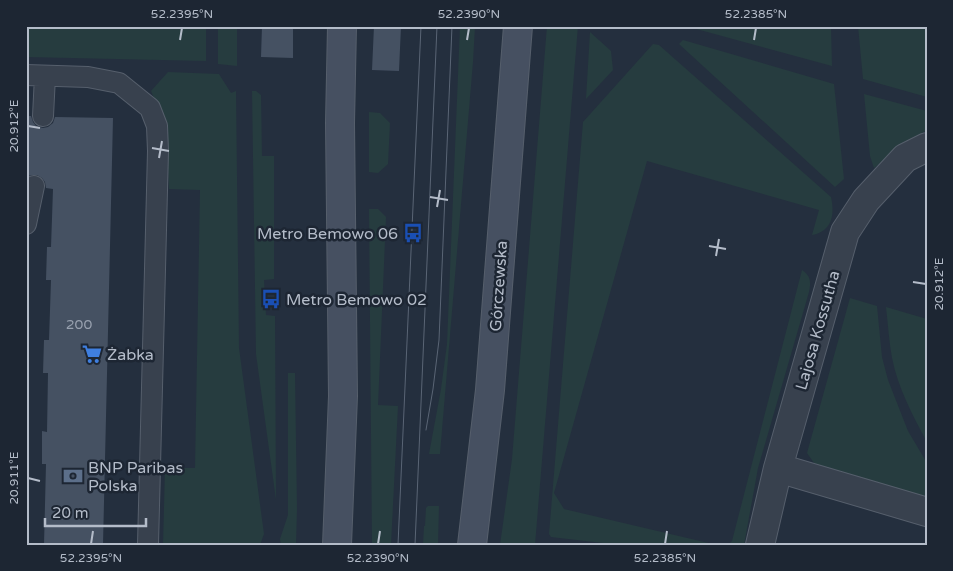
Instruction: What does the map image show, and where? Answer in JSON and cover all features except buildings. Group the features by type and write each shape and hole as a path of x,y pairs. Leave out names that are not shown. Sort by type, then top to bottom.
{"main road":[{"path":"336,545 342,396 340,123 342,26"},
{"name":"Górczewska","path":"472,545 490,390 518,26"}],"street":[{"name":"Lajosa Kossutha","path":"760,545 778,468 845,232 866,200 905,158 927,147"},
{"path":"778,468 927,512"}],"lane":[{"path":"43,116 36,76 88,77 119,83 150,108 157,126 158,151 148,545"},
{"path":"26,224 34,186"}],"green space":[{"path":"26,26 206,26 206,61 26,57"},
{"path":"218,26 237,26 237,66 218,64"},
{"path":"460,26 475,26 473,62 440,454 429,454 447,344"},
{"path":"547,26 578,26 535,545 500,545 512,459"},
{"path":"831,26 832,66 689,27"},
{"path":"858,26 927,26 927,97 863,79"},
{"path":"590,32 611,51 613,70 586,99"},
{"path":"683,40 834,84 844,179 835,187 679,44"},
{"path":"653,44 659,45 831,197 833,210 828,226 819,233 812,235 819,210 647,161 554,493 564,509 717,545 620,545 551,537 549,534 583,122"},
{"path":"168,72 219,74 231,93 236,91 239,348 264,534 260,545 163,545 165,468 195,468 200,190 169,189 166,127 151,91"},
{"path":"252,91 256,91 261,95 262,156 274,156 274,279 264,280 266,315 275,316 276,500 256,354"},
{"path":"864,94 927,111 927,130 903,145 874,168 870,156"},
{"path":"369,112 380,113 390,123 388,164 378,173 369,172"},
{"path":"369,209 378,209 386,217 378,405 398,406 391,545 372,545"},
{"path":"802,270 810,280 809,292 758,468 744,545 728,545 732,541"},
{"path":"850,298 877,306 882,357 888,380 908,431 927,463 927,499 823,468 814,463 807,453"},
{"path":"886,307 927,319 927,442 906,402 898,380 890,346"},
{"path":"288,373 295,373 296,545 281,545 280,539 288,515"},
{"path":"428,506 439,506 438,545 423,545 426,508"}],"tram line":[{"path":"398,545 421,26"},
{"path":"415,545 437,26"},
{"path":"426,430 439,340 452,26"}],"place":[{"name":"Metro Bemowo 06","path":"413,233"},
{"name":"Metro Bemowo 02","path":"271,299"},
{"name":"Żabka","path":"92,354"},
{"name":"BNP Paribas Polska","path":"73,476"}]}
